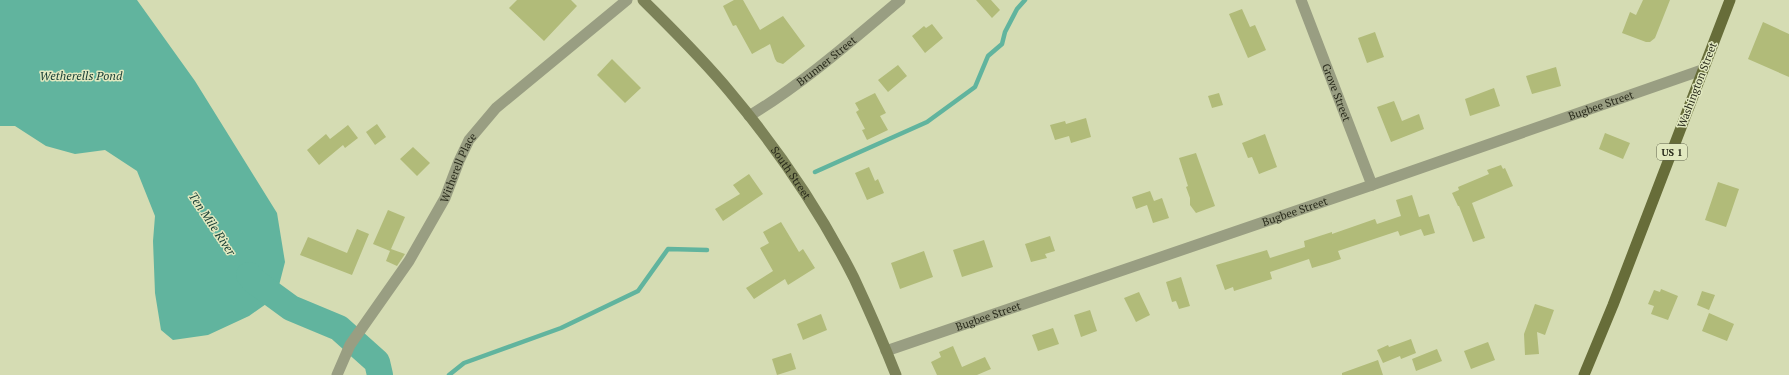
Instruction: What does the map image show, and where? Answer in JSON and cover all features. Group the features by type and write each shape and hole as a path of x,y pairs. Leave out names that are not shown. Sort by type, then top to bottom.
{"main road":[{"name":"South Street","path":"643,0 711,69 749,116 792,176 853,277 896,375"},
{"name":"Washington Street","path":"1584,375 1613,305 1730,0"}],"street":[{"name":"Witherell Place","path":"337,375 353,342 409,261 445,198 459,161 469,140 482,123 496,108 627,0"},
{"name":"Brunner Street","path":"749,116 815,72 900,0"},
{"name":"Grove Street","path":"1301,0 1372,185"},
{"name":"Bugbee Street","path":"886,351 1372,185 1702,70"}],"water":[{"name":"Wetherells Pond","path":"0,0 137,0 195,81 277,213 285,262 276,297 249,316 208,335 173,340 161,330 155,293 153,241 155,216 137,171 105,150 75,154 46,146 15,126 0,126"}],"building":[{"path":"517,0 571,0 577,6 544,41 509,8"},
{"path":"734,0 743,0 760,30 783,16 805,46 783,64 777,62 775,59 770,44 752,54 736,25 733,26 723,6"},
{"path":"976,0 991,0 1000,10 992,18"},
{"path":"1643,0 1670,0 1655,38 1650,42 1646,42 1622,33 1630,12 1636,15"},
{"path":"1242,9 1250,27 1255,25 1266,50 1248,58 1229,14"},
{"path":"1763,22 1789,34 1789,77 1748,59"},
{"path":"932,24 943,38 925,53 912,36 924,26 926,28"},
{"path":"1375,32 1384,57 1367,63 1358,38"},
{"path":"612,59 641,88 625,103 597,75"},
{"path":"898,65 907,76 888,92 878,80"},
{"path":"1556,67 1561,86 1532,94 1526,76"},
{"path":"1494,88 1500,106 1470,116 1465,99"},
{"path":"875,93 886,113 880,116 888,130 867,140 862,130 865,129 856,112 859,110 855,103"},
{"path":"1219,93 1223,105 1212,108 1208,96"},
{"path":"1394,101 1402,121 1419,114 1424,129 1391,142 1377,107"},
{"path":"1086,118 1091,137 1071,143 1069,136 1055,140 1050,125 1065,121 1066,124"},
{"path":"377,124 386,137 375,145 366,132"},
{"path":"348,125 358,138 345,148 343,145 319,165 307,150 326,134 330,139"},
{"path":"1605,133 1630,143 1623,159 1599,149"},
{"path":"1265,134 1277,167 1259,174 1252,157 1248,158 1242,143"},
{"path":"413,147 430,163 417,176 400,159"},
{"path":"1196,153 1215,206 1196,213 1190,205 1190,198 1186,187 1188,186 1179,158"},
{"path":"1501,165 1503,169 1505,168 1513,186 1472,203 1485,238 1473,242 1459,206 1452,193 1459,190 1458,187 1489,174 1487,170"},
{"path":"869,167 875,181 878,179 884,193 867,200 855,173"},
{"path":"749,174 763,194 723,221 715,209 740,194 733,185"},
{"path":"1718,182 1739,189 1726,227 1705,220"},
{"path":"1150,191 1154,201 1162,198 1169,218 1153,223 1147,205 1136,209 1132,197"},
{"path":"1412,195 1419,217 1429,214 1435,233 1424,236 1421,229 1400,236 1398,231 1338,251 1341,259 1312,268 1309,259 1270,272 1272,279 1234,291 1233,287 1225,290 1216,265 1267,250 1270,258 1305,247 1304,241 1332,232 1332,234 1375,219 1377,224 1401,216 1396,200"},
{"path":"388,210 405,217 391,249 405,254 397,266 386,261 390,251 373,244"},
{"path":"781,222 799,252 803,249 815,268 788,285 785,279 754,299 746,288 773,271 760,248 769,243 763,232"},
{"path":"357,229 369,234 352,275 300,255 308,237 347,253"},
{"path":"1050,236 1055,251 1045,254 1047,258 1031,262 1025,244"},
{"path":"984,240 993,267 962,277 953,250"},
{"path":"924,251 933,277 900,289 891,263"},
{"path":"1181,277 1190,306 1179,309 1176,301 1172,302 1166,282"},
{"path":"1661,289 1678,296 1668,320 1651,314 1654,306 1648,304 1654,290 1660,292"},
{"path":"1702,291 1715,295 1709,310 1697,305"},
{"path":"1139,292 1150,315 1136,322 1124,298"},
{"path":"1535,304 1554,310 1545,335 1537,332 1539,354 1525,355 1524,334"},
{"path":"1090,310 1097,331 1081,337 1074,315"},
{"path":"1709,313 1734,324 1727,341 1702,331"},
{"path":"821,314 827,330 803,340 797,324"},
{"path":"1053,328 1059,344 1038,351 1032,335"},
{"path":"1411,339 1416,353 1401,359 1400,356 1383,363 1377,350 1388,345 1389,347"},
{"path":"1488,342 1495,360 1471,369 1464,351"},
{"path":"953,346 962,367 985,357 991,369 977,375 937,375 931,362 941,357 939,352"},
{"path":"1437,349 1442,361 1416,371 1412,359"},
{"path":"791,353 796,369 777,375 772,359"},
{"path":"1378,360 1383,375 1342,375 1342,373"}],"waterway":[{"path":"815,172 927,122 975,87 988,56 1002,44 1005,32 1017,9 1025,0"},
{"path":"449,375 464,363 561,328 638,291 668,249 707,250"},
{"name":"Ten Mile River","path":"249,275 254,281 291,308 339,328 377,362 380,375"}]}
